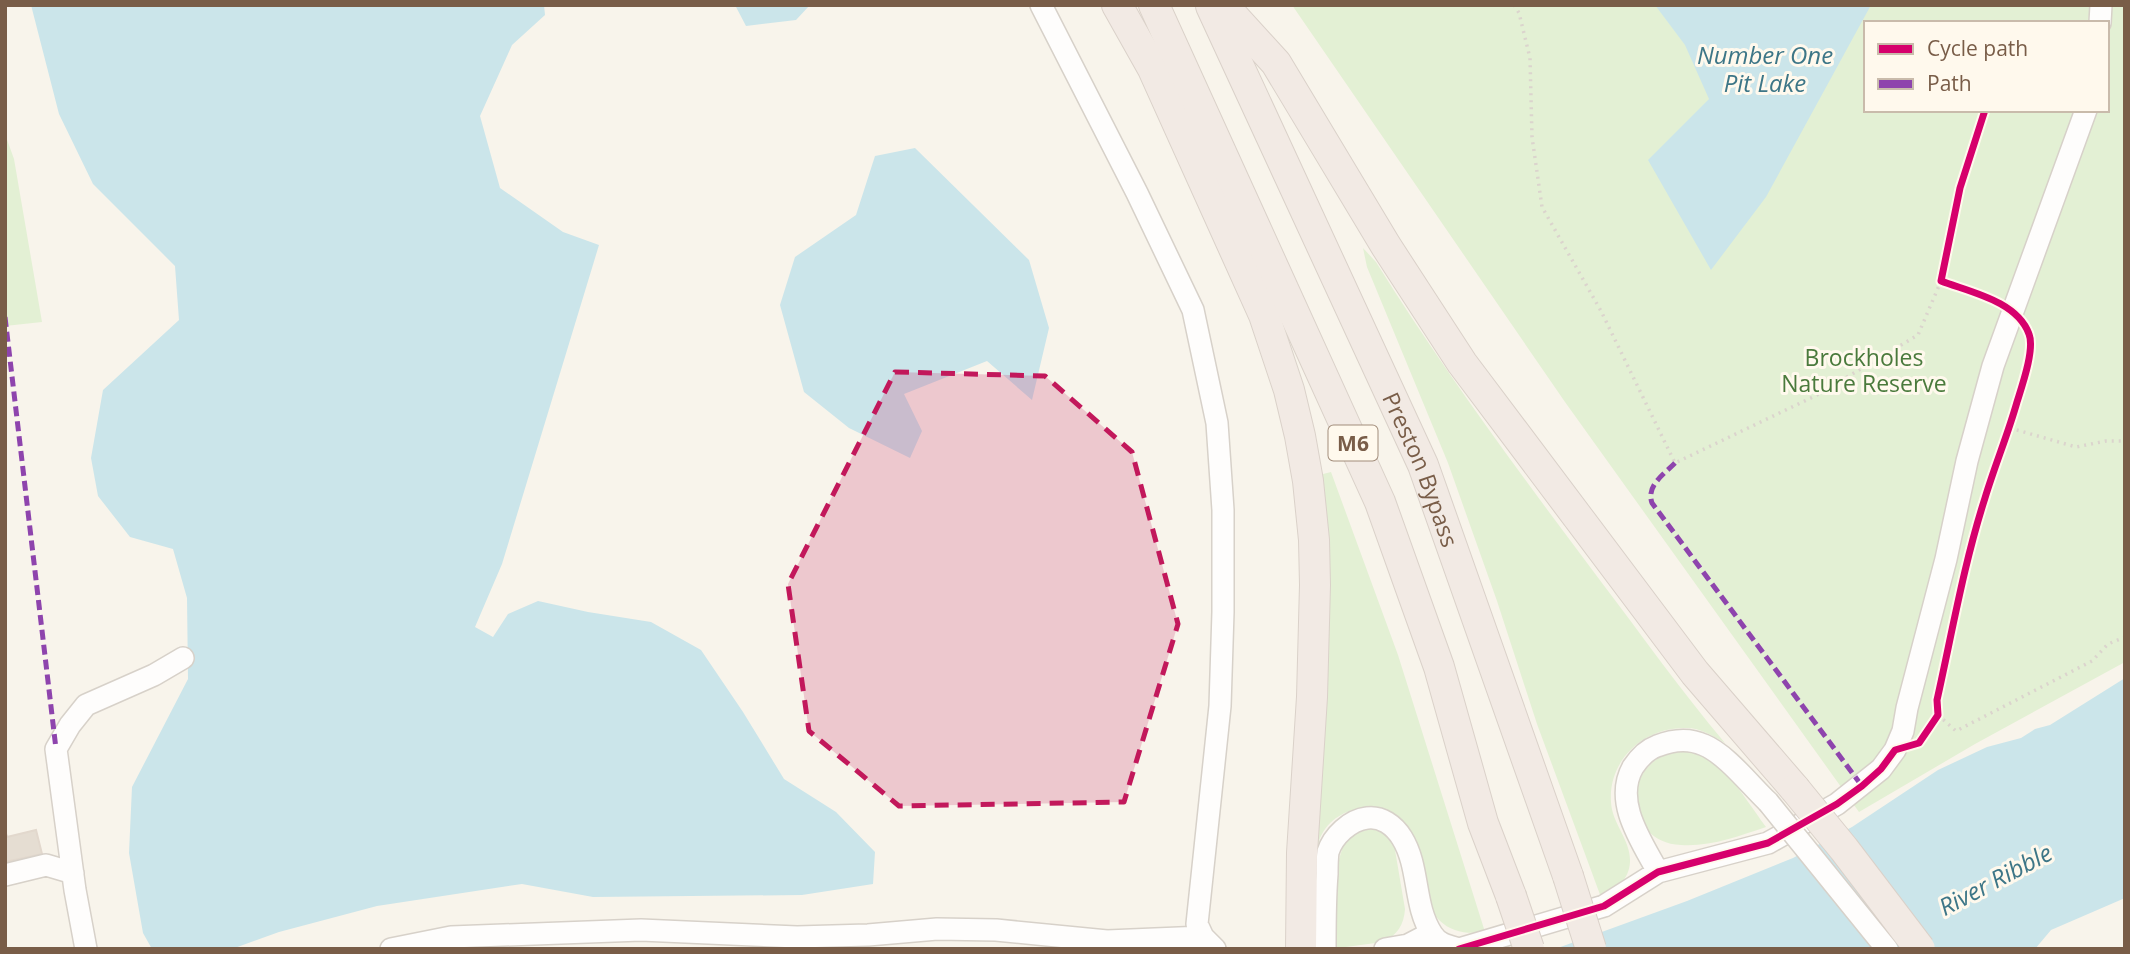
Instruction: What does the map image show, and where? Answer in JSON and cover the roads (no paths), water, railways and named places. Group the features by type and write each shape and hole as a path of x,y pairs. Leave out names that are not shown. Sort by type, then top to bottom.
{"highway":[{"path":"1117,5 1153,69 1264,315 1289,390 1300,436 1310,493 1315,585 1312,697 1302,853 1313,907 1301,949"},
{"name":"M6","path":"1154,5 1380,502 1438,667 1483,822 1529,949"},
{"name":"Preston Bypass","path":"1211,5 1423,466 1568,876 1591,949"},
{"path":"1223,5 1276,63 1386,246 1462,363 1695,673 1844,849 1920,949"}],"lane":[{"path":"1041,5 1193,310 1217,423 1223,510 1220,706 1198,911 1198,924 1209,943"},
{"path":"1325,949 1313,907 1328,851 1338,835 1359,819 1377,817 1395,829 1402,838 1413,865 1422,915 1442,944 1460,949 1604,906 1658,872 1768,843 1837,804 1881,769 1895,750 1903,731 1946,559 1967,461 1993,366 2085,112"},
{"path":"86,949 72,873 56,749 86,705 154,675 183,658"},
{"path":"1658,872 1636,831 1626,797 1630,772 1641,756 1650,749 1672,741 1685,740 1707,746 1768,802 1886,949"},
{"path":"5,875 46,865 72,873"},
{"path":"391,949 451,937 641,930 797,937 937,929 996,930 1107,942 1209,943"},
{"path":"1385,949 1408,945 1432,933"}],"water":[{"path":"31,5 544,5 545,15 512,45 480,116 500,188 563,232 599,245 502,564 475,627 493,637 508,614 538,601 651,622 701,650 784,779 836,812 875,852 873,884 802,895 593,897 522,884 377,906 279,932 232,949 152,949 143,933 129,853 132,787 188,679 187,598 173,549 130,537 98,496 91,458 103,390 179,320 175,266 93,184 59,114"},
{"path":"735,5 810,5 796,20 746,26"},
{"name":"Number One Pit Lake","path":"1655,5 1871,5 1766,197 1711,270 1648,160 1709,99 1685,45"},
{"path":"915,148 1029,260 1049,328 1032,400 987,361 904,394 922,431 910,458 849,428 804,392 780,305 795,257 856,215 875,156"},
{"name":"River Ribble","path":"2125,678 2125,898 2051,930 2035,949 1555,949 1687,901 1793,858 1852,827 1938,770 1987,747 2021,738 2035,729 2050,725"}],"park label":[{"name":"Brockholes Nature Reserve","path":"1864,370"}]}
